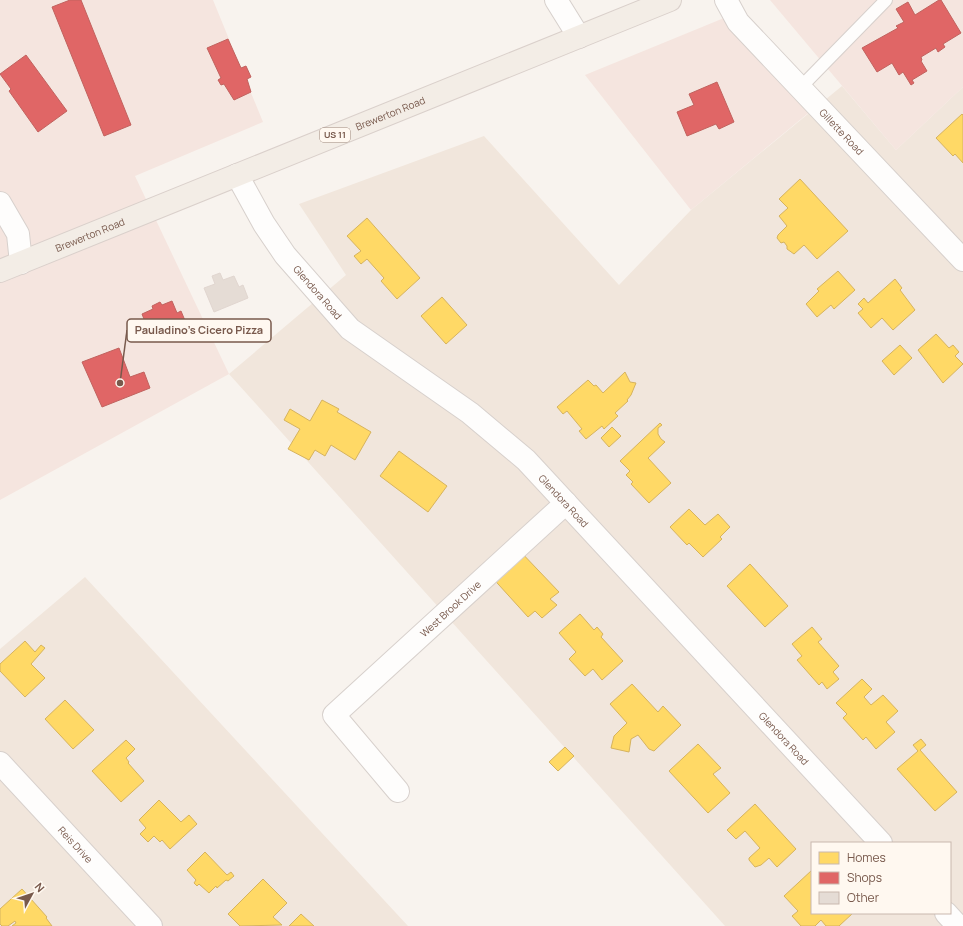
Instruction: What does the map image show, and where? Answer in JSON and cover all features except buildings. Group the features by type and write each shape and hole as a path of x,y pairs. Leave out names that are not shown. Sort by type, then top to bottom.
{"main road":[{"name":"Brewerton Road","path":"0,271 670,0"}],"street":[{"path":"556,0 579,37"},
{"name":"Gillette Road","path":"726,0 738,22 963,260"},
{"name":"Glendora Road","path":"236,175 264,224 285,255 350,329 470,413 526,460 880,842"},
{"path":"0,203 18,234 21,263"},
{"name":"West Brook Drive","path":"398,791 334,716 566,503"},
{"name":"Reis Drive","path":"0,763 141,922"},
{"path":"947,914 958,926"}],"lane":[{"path":"800,88 886,0"}],"shaded area":[{"path":"0,0 213,0 263,122 135,176 229,374 0,500"},
{"path":"770,0 963,0 963,87 896,150"},
{"path":"724,18 812,110 691,210 585,75"},
{"path":"842,86 896,150 963,87 963,926 725,926 229,374 346,275 299,204 484,136 619,285 691,210"},
{"path":"85,577 408,926 0,926 0,649"}],"place":[{"name":"Pauladino's Cicero Pizza","path":"120,383"}]}
